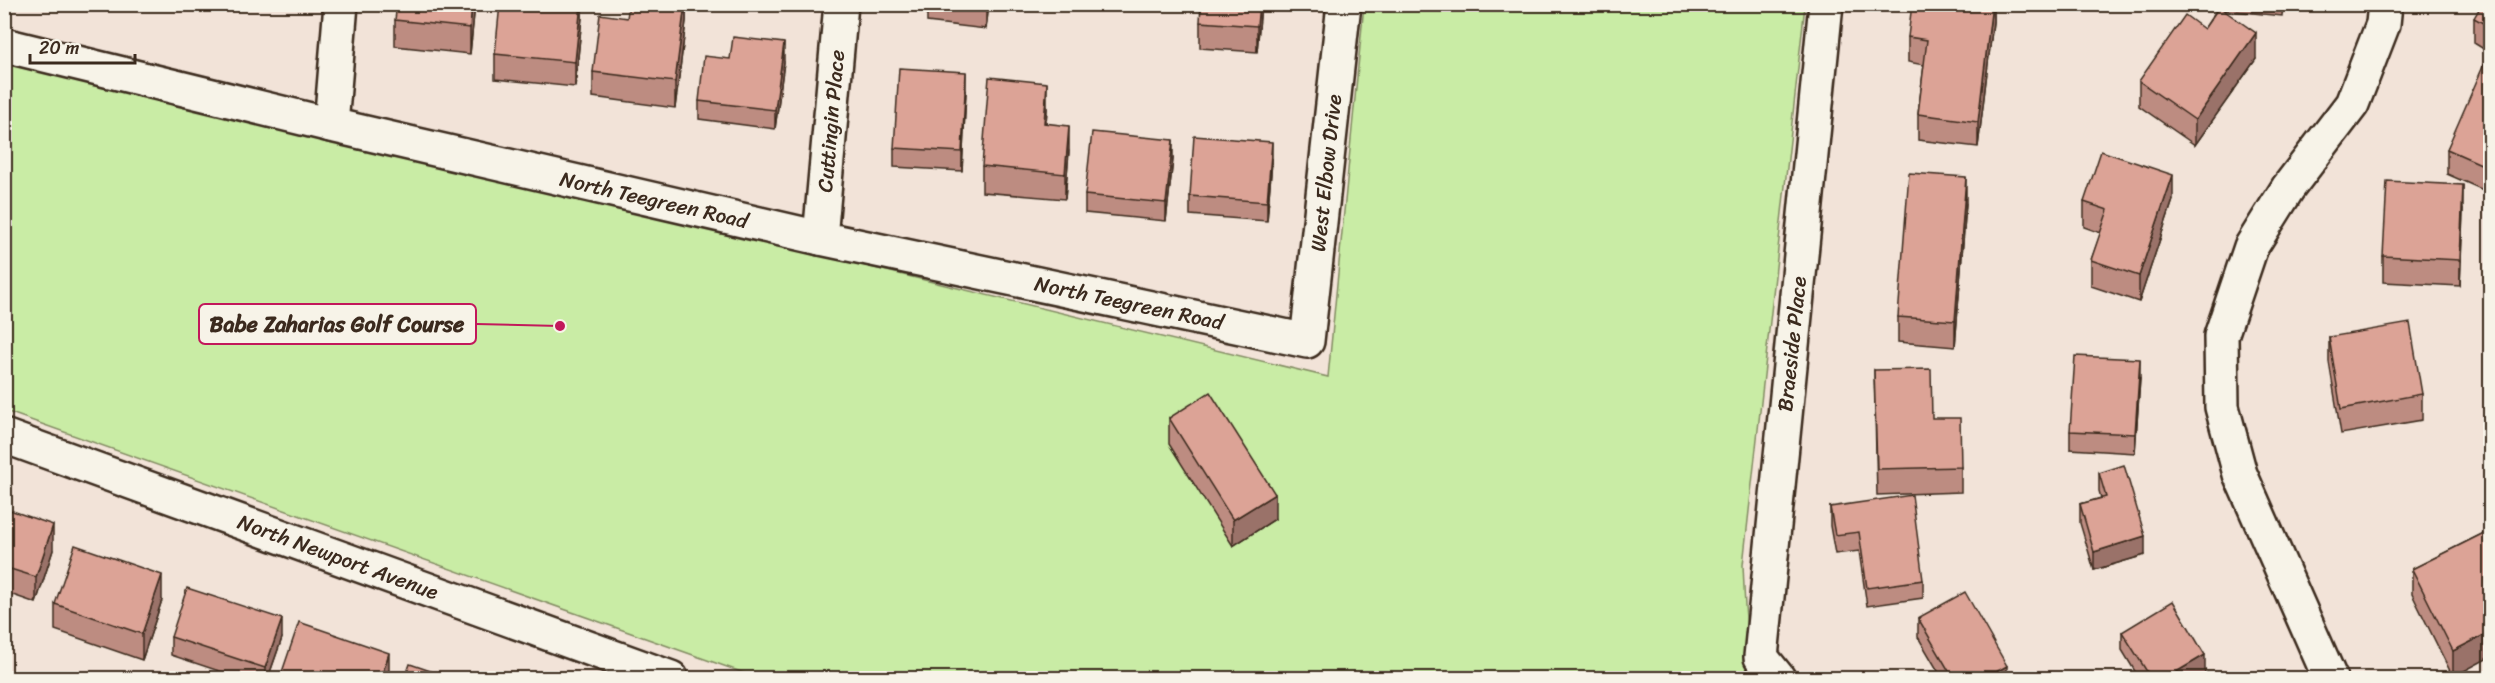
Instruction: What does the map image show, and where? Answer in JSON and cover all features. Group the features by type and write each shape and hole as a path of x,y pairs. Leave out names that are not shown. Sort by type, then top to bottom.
{"street":[{"path":"331,125 342,4"},
{"name":"Cuttingin Place","path":"820,238 842,4"},
{"name":"West Elbow Drive","path":"1307,341 1344,4"},
{"name":"Braeside Place","path":"1778,678 1761,657 1826,4"},
{"path":"2330,678 2241,474 2222,407 2221,336 2251,247 2288,188 2352,104 2383,24 2385,4"},
{"name":"North Teegreen Road","path":"4,45 331,125 820,238 1307,341"},
{"name":"North Newport Avenue","path":"4,435 671,678"}],"green space":[{"path":"1364,5 1805,5 1743,565 1749,638 1762,678 758,678 5,411 5,59 1328,377"}],"building":[{"path":"397,4 472,4 470,28 395,20"},
{"path":"500,4 581,4 575,62 495,54"},
{"path":"629,4 685,4 675,82 593,72 600,14 627,18"},
{"path":"938,4 987,4 986,10"},
{"path":"1201,4 1259,4 1257,26 1200,22"},
{"path":"1912,4 1992,4 1978,122 1918,114 1927,40 1908,37"},
{"path":"2482,4 2490,4 2490,27 2474,18"},
{"path":"2219,7 2256,33 2195,120 2139,81 2185,15 2204,29"},
{"path":"733,37 784,43 775,110 699,101 704,56 730,59"},
{"path":"2485,62 2490,64 2490,168 2447,149"},
{"path":"899,68 966,72 962,152 894,148"},
{"path":"989,77 1047,83 1044,123 1069,126 1065,174 982,166"},
{"path":"1092,132 1173,140 1166,203 1085,195"},
{"path":"1194,136 1272,142 1267,202 1190,196"},
{"path":"2101,151 2173,175 2139,276 2091,260 2108,210 2084,202"},
{"path":"1909,173 1966,177 1955,321 1898,317"},
{"path":"2387,181 2463,185 2460,260 2383,256"},
{"path":"2410,323 2422,394 2341,409 2329,337"},
{"path":"2075,356 2140,359 2135,434 2070,431"},
{"path":"1931,369 1932,418 1960,418 1961,467 1877,469 1874,370"},
{"path":"1210,392 1275,494 1233,520 1169,418"},
{"path":"2124,465 2145,536 2094,552 2080,504 2106,497 2099,473"},
{"path":"1912,495 1923,580 1867,588 1859,532 1835,535 1830,507"},
{"path":"4,508 53,525 36,577 4,567"},
{"path":"2490,530 2490,632 2453,651 2412,569"},
{"path":"75,545 162,575 142,634 55,604"},
{"path":"187,588 282,619 265,668 171,637"},
{"path":"1965,592 2007,666 1985,678 1953,678 1918,618"},
{"path":"2173,601 2205,655 2166,678 2151,678 2122,632"},
{"path":"299,622 389,653 381,678 280,678"},
{"path":"410,664 451,678 405,678"}],"place":[{"name":"Babe Zaharias Golf Course","path":"560,326"}]}
